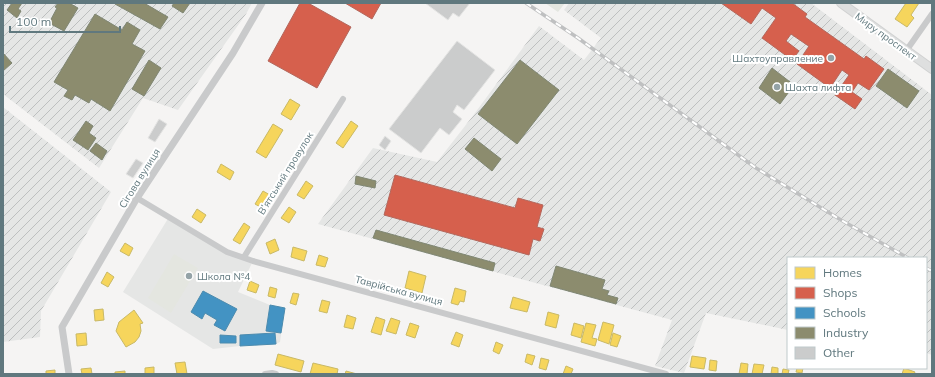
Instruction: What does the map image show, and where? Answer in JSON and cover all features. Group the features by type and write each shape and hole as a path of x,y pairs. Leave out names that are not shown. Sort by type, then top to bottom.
{"main road":[{"name":"Миру проспект","path":"841,3 932,69"}],"street":[{"name":"Сігова вулиця","path":"69,374 62,326 138,198 233,53 262,3"},
{"path":"906,51 932,14"},
{"name":"В’ятський провулок","path":"244,257 343,99"},
{"name":"Таврійська вулиця","path":"138,198 227,252 666,374"},
{"path":"265,374 276,374"}],"shaded area":[{"path":"3,3 252,3 246,14 178,110 143,98 99,168 3,94"},
{"path":"545,3 565,3 558,12"},
{"path":"569,3 811,3 932,95 932,355 927,353 927,257 787,257 787,330 706,313 684,373 655,366 672,320 318,224 373,148 437,162 539,26 584,60 601,38 564,10"},
{"path":"3,107 111,192 41,311 40,337 3,342"},
{"name":"Школа №4","path":"169,217 227,252 253,261 238,292 270,305 285,308 280,342 276,344 213,349 123,292"},
{"path":"174,254 198,268 171,313 148,298"}],"building: Homes":[{"path":"906,3 919,3 911,15 914,18 907,27 895,19"},
{"path":"290,99 300,105 291,120 281,114"},
{"path":"351,121 358,126 343,148 336,143"},
{"path":"273,124 283,130 266,158 256,152"},
{"path":"221,164 234,172 230,180 217,172"},
{"path":"306,181 313,186 304,199 297,195"},
{"path":"263,191 270,195 262,208 255,204"},
{"path":"289,207 296,212 289,223 281,218"},
{"path":"197,209 206,215 201,223 192,217"},
{"path":"244,223 250,227 240,244 233,240"},
{"path":"275,239 279,250 270,254 266,243"},
{"path":"125,243 133,248 129,256 120,251"},
{"path":"293,247 307,251 304,261 291,257"},
{"path":"319,255 328,258 325,267 316,265"},
{"path":"409,271 426,276 422,293 405,288"},
{"path":"107,272 114,277 108,287 101,283"},
{"path":"250,281 259,285 256,293 247,290"},
{"path":"270,287 277,289 275,298 268,296"},
{"path":"455,288 466,291 464,302 460,301 458,305 451,303"},
{"path":"293,293 299,294 296,305 290,303"},
{"path":"513,297 530,302 527,312 510,308"},
{"path":"322,300 330,302 327,313 319,311"},
{"path":"103,309 104,320 95,321 94,310"},
{"path":"134,310 143,323 140,324 141,331 139,337 135,342 126,347 116,331 119,322"},
{"path":"548,312 559,315 556,328 545,325"},
{"path":"347,315 356,318 353,329 344,327"},
{"path":"376,317 385,320 381,335 371,332"},
{"path":"391,318 400,321 396,334 386,331"},
{"path":"603,322 614,325 609,344 598,340"},
{"path":"410,323 419,326 415,338 406,335"},
{"path":"574,323 584,326 581,338 571,335"},
{"path":"586,323 596,325 592,338 597,339 595,346 581,342"},
{"path":"456,332 463,335 459,347 451,344"},
{"path":"86,333 87,345 77,346 76,334"},
{"path":"613,333 621,336 617,347 610,345"},
{"path":"496,342 503,345 499,354 493,351"},
{"path":"278,354 304,361 301,372 275,365"},
{"path":"527,354 535,356 532,365 525,362"},
{"path":"692,356 706,358 704,369 690,367"},
{"path":"541,358 549,360 546,370 539,368"},
{"path":"710,360 717,361 716,371 709,370"},
{"path":"185,362 187,374 177,374 175,363"},
{"path":"313,363 338,369 337,374 310,374"},
{"path":"741,363 748,364 747,374 739,374"},
{"path":"754,364 764,365 762,374 752,374"},
{"path":"566,366 573,369 571,374 563,374"},
{"path":"154,367 154,374 145,374 145,368"},
{"path":"772,367 778,368 778,374 771,374"},
{"path":"91,368 92,374 82,374 81,369"},
{"path":"783,369 789,370 788,374 782,374"},
{"path":"797,369 803,369 802,373 796,372"},
{"path":"904,369 915,372 914,374 902,374"},
{"path":"55,370 55,374 46,374 46,371"},
{"path":"125,371 125,374 115,374 115,372"},
{"path":"346,371 357,374 345,374"}],"building: Shops":[{"path":"300,3 308,3 351,27 317,88 268,61"},
{"path":"345,3 381,3 372,19"},
{"name":"Шахтоуправление","path":"721,3 792,3 807,14 805,17 864,59 866,56 884,69 869,90 858,83 852,92 862,99 855,109 835,95 849,75 842,70 830,88 797,64 809,46 791,34 786,41 799,51 792,60 762,38 776,18 762,8 751,24"},
{"path":"395,175 515,208 518,198 543,205 537,227 544,229 540,241 533,239 529,255 384,215"}],"building: Schools":[{"path":"203,291 237,309 225,331 214,325 217,320 205,313 202,319 191,312"},
{"path":"270,305 285,308 281,333 266,331"},
{"path":"275,333 276,344 240,346 240,335"},
{"path":"220,335 236,336 236,343 220,343"}],"building: Industry":[{"path":"12,3 22,3 18,9 21,11 17,18 7,10"},
{"path":"58,3 69,3 78,8 64,31 49,23"},
{"path":"144,3 168,17 160,29 115,4"},
{"path":"174,3 190,3 183,13 172,6"},
{"path":"95,14 122,30 127,22 140,30 132,44 145,51 110,111 91,99 89,103 75,95 72,100 64,96 68,90 54,82"},
{"path":"3,53 12,63 3,71"},
{"path":"149,60 161,68 144,96 132,89"},
{"path":"520,60 559,90 517,144 478,114"},
{"name":"Шахта лифта","path":"772,68 794,85 780,104 759,88"},
{"path":"888,69 919,91 907,108 876,86"},
{"path":"86,121 93,126 89,133 96,138 88,150 73,140"},
{"path":"474,138 501,159 492,171 465,149"},
{"path":"96,143 107,151 102,160 90,151"},
{"path":"356,176 376,181 375,188 355,184"},
{"path":"376,230 495,263 493,271 373,238"},
{"path":"556,266 605,280 602,289 609,291 607,295 618,298 616,304 550,286"}],"building: Other":[{"path":"425,3 470,3 459,17 453,13 448,20"},
{"path":"457,41 495,70 464,110 457,105 453,112 462,119 449,135 440,128 421,153 389,129"},
{"path":"159,119 167,124 155,142 148,138"},
{"path":"385,136 391,141 385,150 379,145"},
{"path":"136,159 143,163 133,178 126,174"}],"railway":[{"path":"526,3 578,38 756,168 841,220 906,257"},
{"path":"927,268 932,271"}],"place":[{"name":"Шахтоуправление","path":"831,58"},
{"name":"Шахта лифта","path":"777,87"},
{"name":"Школа №4","path":"189,276"}]}
